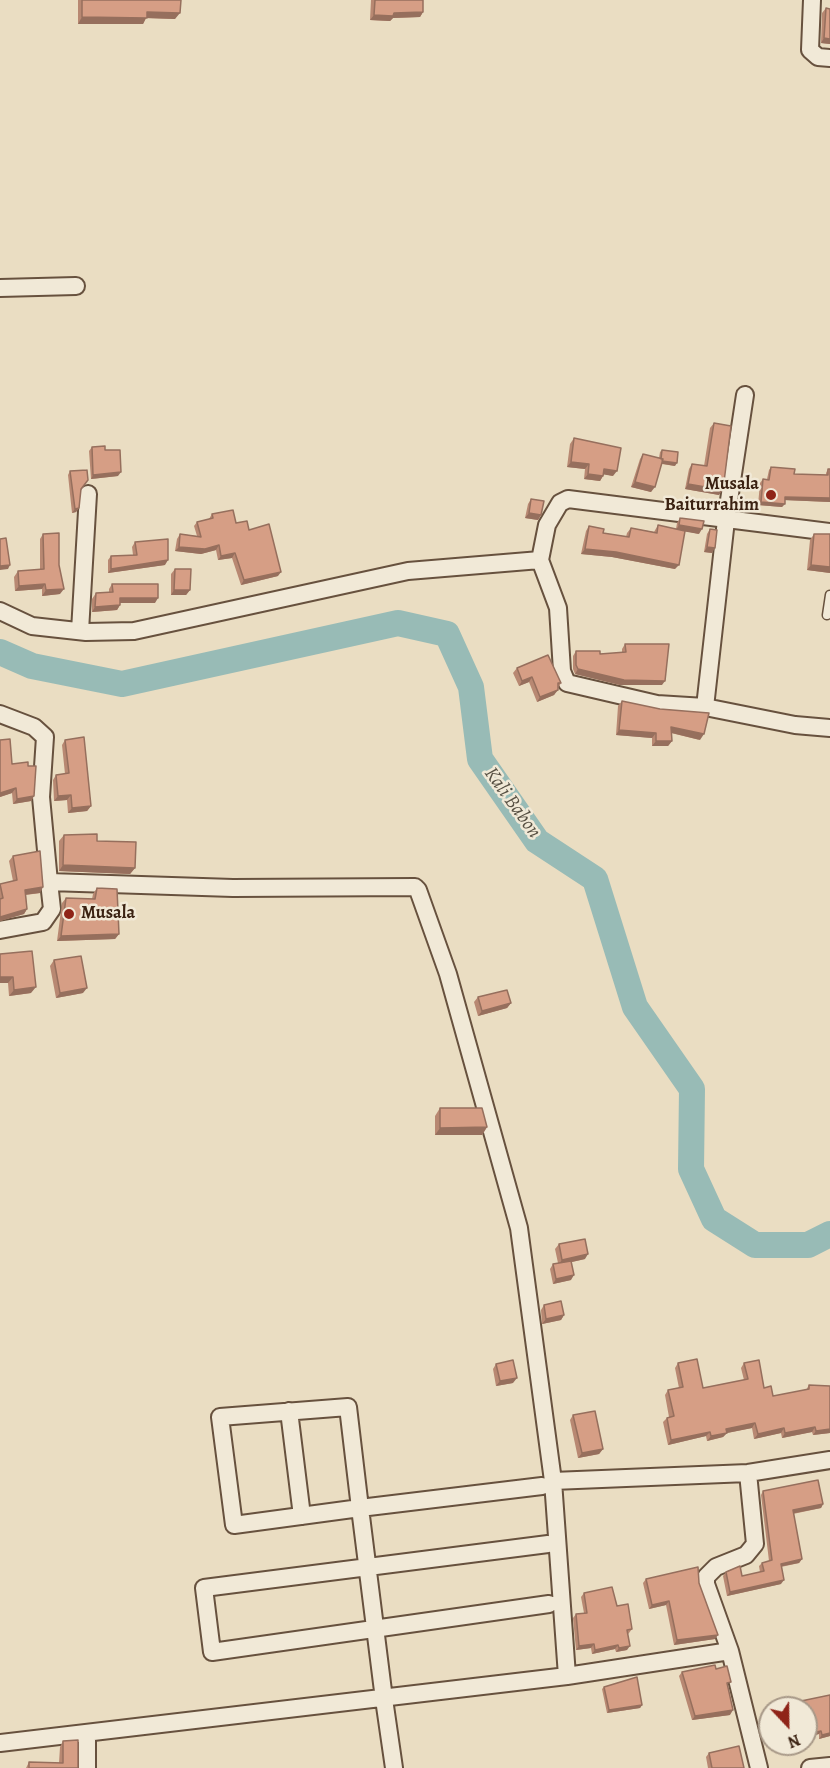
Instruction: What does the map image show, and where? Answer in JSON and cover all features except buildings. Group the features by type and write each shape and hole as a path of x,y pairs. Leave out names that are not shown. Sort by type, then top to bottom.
{"street":[{"path":"812,0 810,51 818,57 830,58"},
{"path":"0,288 76,286"},
{"path":"705,706 726,520 745,395"},
{"path":"80,631 88,494"},
{"path":"830,532 568,499 560,503 547,525 540,560 558,608 562,671 567,683 657,704 705,706 795,725 830,728"},
{"path":"0,611 32,626 80,631 134,631 408,571 540,560"},
{"path":"0,714 34,727 45,737 41,797 52,909 43,922 0,930"},
{"path":"49,882 233,888 414,887 418,890 448,974 519,1228 567,1677"},
{"path":"394,1768 375,1629 368,1567 360,1508 348,1407 220,1417 234,1525 360,1508 548,1484 748,1473 830,1460"},
{"path":"289,1411 302,1516"},
{"path":"748,1473 755,1544 746,1555 716,1567 706,1577 706,1584 730,1651 759,1768"},
{"path":"548,1544 204,1588 212,1652 549,1604"},
{"path":"0,1743 567,1677 730,1651"},
{"path":"87,1734 87,1768"},
{"path":"810,1768 830,1766"}],"lane":[{"path":"827,615 830,595"}],"waterway":[{"name":"Kali Babon","path":"0,652 32,666 122,684 398,623 447,634 471,687 480,759 537,841 595,879 635,1007 692,1089 691,1169 714,1219 755,1245 808,1245 830,1234"}],"place":[{"name":"Musala Baiturrahim","path":"771,495"},
{"name":"Musala","path":"69,914"}]}
